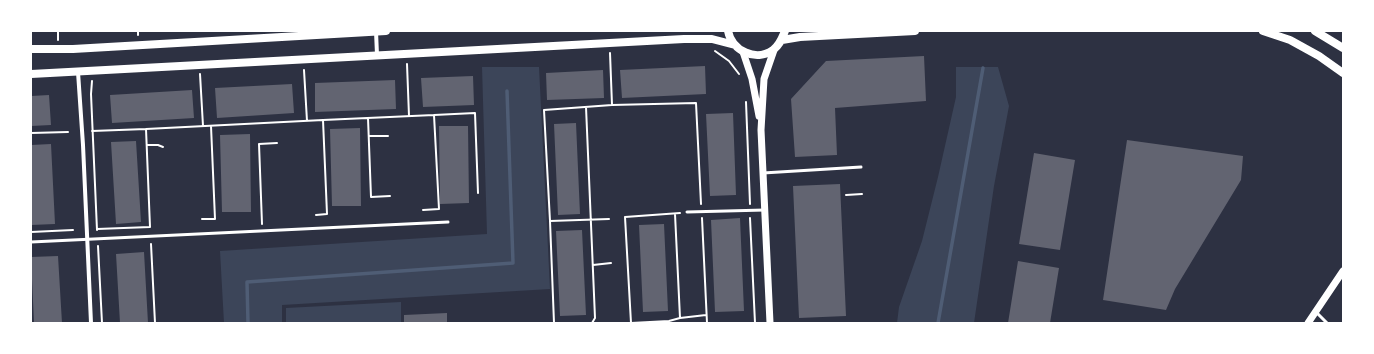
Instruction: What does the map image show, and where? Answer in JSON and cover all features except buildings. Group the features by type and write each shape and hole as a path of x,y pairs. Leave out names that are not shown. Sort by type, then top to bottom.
{"main road":[{"path":"31,49 81,49 386,31"},
{"path":"728,31 729,36 735,45 743,52 753,55 764,54 774,50 782,40 785,31"},
{"path":"782,40 806,37 915,31"},
{"path":"1263,31 1290,40 1319,56 1343,73"},
{"path":"1315,31 1343,48"},
{"path":"31,74 684,39 712,39 735,45"}],"street":[{"path":"376,31 377,56"},
{"path":"770,323 761,130 764,78 774,50"},
{"path":"743,52 752,79 761,130"},
{"path":"78,71 83,145 90,323"},
{"path":"1308,323 1343,272"}],"lane":[{"path":"763,173 861,167"},
{"path":"687,212 764,210"},
{"path":"31,242 448,222"},
{"path":"1316,312 1327,323"}],"path":[{"path":"712,49 729,61 743,79"},
{"path":"610,53 612,105"},
{"path":"406,63 409,116"},
{"path":"304,68 307,120"},
{"path":"200,72 203,126"},
{"path":"93,78 91,84 92,131 102,323"},
{"path":"554,323 544,110 612,105 696,103 707,323"},
{"path":"586,107 595,318 592,323"},
{"path":"92,131 475,113 478,193"},
{"path":"423,210 439,209 434,115"},
{"path":"368,118 371,197 390,196"},
{"path":"316,215 327,214 323,120"},
{"path":"202,219 215,219 211,126"},
{"path":"146,128 155,323"},
{"path":"31,133 68,132"},
{"path":"369,136 388,136"},
{"path":"262,231 258,144 277,143"},
{"path":"147,145 158,145 163,147"},
{"path":"846,195 862,194"},
{"path":"631,323 625,217 687,212"},
{"path":"675,214 680,318"},
{"path":"550,221 609,219"},
{"path":"97,229 150,227"},
{"path":"31,232 73,230"},
{"path":"593,265 611,263"},
{"path":"628,323 669,321 680,318 706,315"}],"shaded area":[{"path":"482,67 539,67 550,289 282,305 282,323 224,323 220,251 487,234"},
{"path":"956,67 998,67 1009,106 994,186 974,323 897,323 899,307 922,241 938,177 956,97"},
{"path":"401,302 401,323 286,323 286,308"}],"waterway":[{"path":"938,323 983,68"},
{"path":"248,323 247,282 513,263 507,91"}]}
